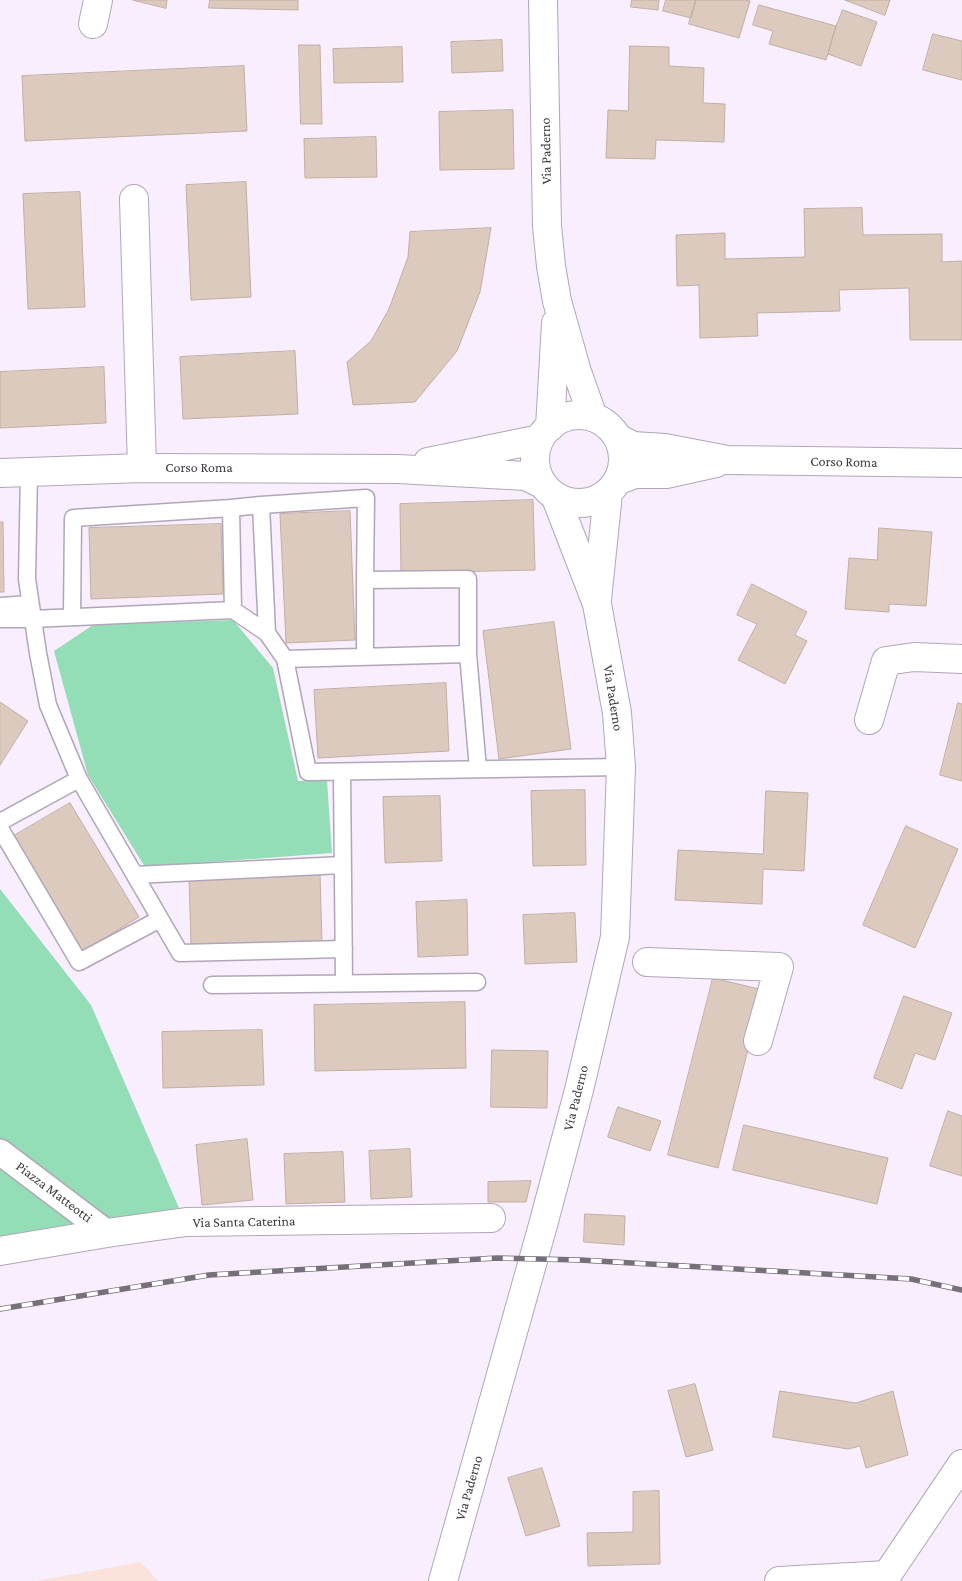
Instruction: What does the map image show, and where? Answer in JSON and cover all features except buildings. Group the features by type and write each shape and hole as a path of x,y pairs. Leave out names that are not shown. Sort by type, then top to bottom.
{"street":[{"name":"Via Paderno","path":"543,0 547,226 557,301 577,372 593,417"},
{"path":"134,199 142,468"},
{"name":"Via Paderno","path":"545,433 557,301"},
{"name":"Corso Roma","path":"398,468 496,447 545,433 563,419 578,415 593,417 610,427 618,438 633,446 665,448 727,460 962,463"},
{"path":"545,433 536,450 535,462 538,476 549,491"},
{"path":"614,487 623,466 623,453 618,438"},
{"name":"Corso Roma","path":"0,473 142,468 398,468 526,476 549,491 578,504 601,498 635,474 666,474 727,460"},
{"name":"Via Paderno","path":"597,604 614,487"},
{"name":"Via Paderno","path":"443,1581 546,1215 579,1090 615,937 621,767 617,713 597,604 549,491"},
{"path":"870,720 886,661 914,657 962,659"},
{"path":"647,962 779,967 758,1041"},
{"name":"Piazza Matteotti","path":"0,1152 107,1233"},
{"name":"Via Santa Caterina","path":"0,1251 186,1222 491,1218"},
{"path":"779,1581 887,1575 962,1464"}],"lane":[{"path":"29,472 27,579 48,704 79,779 180,953 344,949"},
{"path":"72,617 73,518 366,498 365,657"},
{"path":"261,504 267,633"},
{"path":"231,508 233,610"},
{"path":"365,580 468,579 468,654 478,769"},
{"path":"0,606 72,617 233,610 267,633 285,659 308,772 621,767"},
{"path":"0,619 31,611"},
{"path":"285,659 468,654"},
{"path":"342,772 344,983"},
{"path":"79,779 0,823 1,830 79,962 160,919"},
{"path":"134,875 343,865"},
{"path":"212,985 477,982"}],"shaded area":[{"path":"141,1562 158,1581 36,1581"}],"green space":[{"path":"233,620 273,668 298,781 327,781 332,853 145,867 88,775 54,651 93,625"},
{"path":"0,889 91,1005 179,1208 0,1240"}],"railway":[{"path":"0,1309 209,1275 497,1258 580,1260 911,1279 962,1290"}]}
